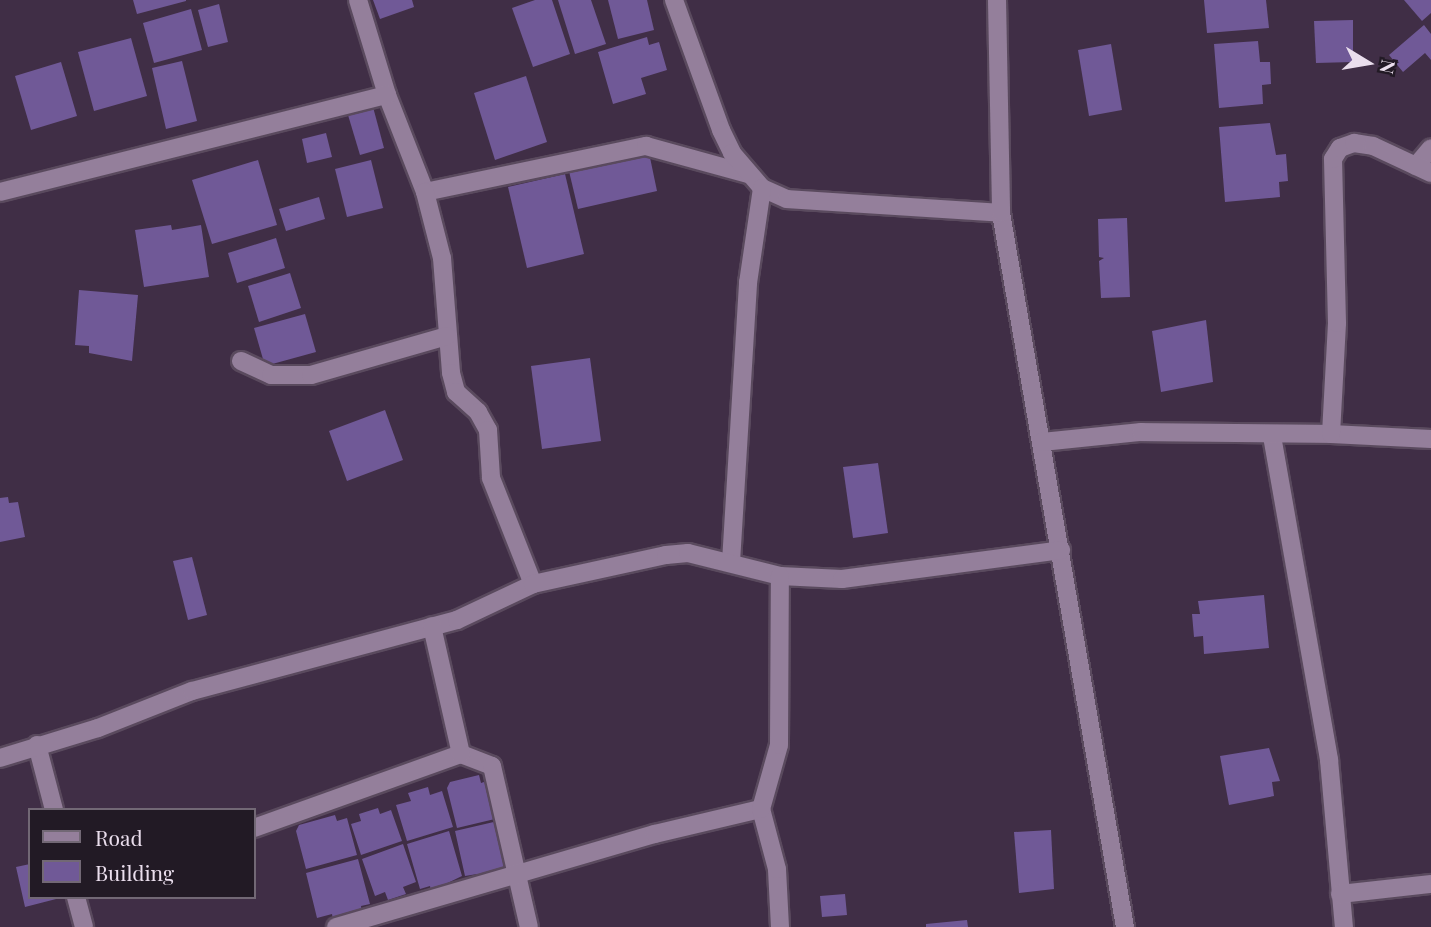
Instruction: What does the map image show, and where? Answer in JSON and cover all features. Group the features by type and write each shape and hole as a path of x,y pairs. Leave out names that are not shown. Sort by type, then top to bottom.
{"street":[{"path":"358,0 387,95 425,192 442,258 447,336 456,392 485,421 491,478 533,584"},
{"path":"674,0 721,130 748,174 762,188 787,199 1001,213"},
{"path":"997,0 1001,213 1042,442 1100,801 1125,927"},
{"path":"0,192 387,95"},
{"path":"1331,434 1337,323 1333,159 1340,148 1354,143 1373,146 1424,169 1431,148"},
{"path":"425,192 646,146 748,174"},
{"path":"731,562 748,283 762,188"},
{"path":"241,361 271,375 332,372 447,336"},
{"path":"1042,442 1141,432 1272,436 1331,434 1431,439"},
{"path":"1272,436 1329,760 1344,927"},
{"path":"0,758 98,729 205,687 457,620 533,584 666,555 688,553 780,576 842,579 1060,550"},
{"path":"780,576 779,745 761,809 777,869 780,927"},
{"path":"432,626 461,754"},
{"path":"37,745 53,808"},
{"path":"256,827 461,754 492,766 529,927"},
{"path":"336,927 519,877 655,834 761,809"},
{"path":"1340,894 1431,884"},
{"path":"77,899 84,927"}],"building":[{"path":"133,0 186,0 186,1 137,14"},
{"path":"373,0 412,0 414,7 380,19"},
{"path":"535,0 552,0 570,54 533,67 512,8"},
{"path":"558,0 591,0 606,44 575,54"},
{"path":"608,0 647,0 654,30 618,39"},
{"path":"1204,0 1266,0 1269,28 1207,33"},
{"path":"1404,0 1431,0 1431,13 1422,21"},
{"path":"219,4 228,42 208,47 198,10"},
{"path":"191,9 202,50 154,63 143,23"},
{"path":"1353,20 1353,62 1316,63 1314,21"},
{"path":"1424,25 1431,34 1431,60 1425,53 1403,72 1389,55"},
{"path":"647,37 649,45 659,42 667,70 641,78 646,94 613,104 598,52"},
{"path":"131,38 147,96 94,111 78,52"},
{"path":"1258,41 1260,62 1270,62 1271,84 1262,85 1263,104 1219,108 1214,44"},
{"path":"1111,44 1122,110 1089,116 1078,50"},
{"path":"182,61 197,121 166,129 152,68"},
{"path":"61,62 77,116 31,130 15,76"},
{"path":"526,76 547,142 495,160 474,93"},
{"path":"373,107 384,148 360,155 348,115"},
{"path":"1270,123 1276,155 1286,154 1288,181 1279,182 1280,197 1225,202 1219,127"},
{"path":"326,133 332,157 307,163 302,139"},
{"path":"648,148 657,191 578,209 568,167"},
{"path":"258,160 277,225 212,244 192,180"},
{"path":"371,160 383,208 347,217 335,169"},
{"path":"565,174 584,254 527,268 508,187"},
{"path":"319,197 325,219 286,231 279,209"},
{"path":"1127,218 1130,297 1101,298 1099,261 1104,258 1099,257 1098,219"},
{"path":"171,225 172,230 201,225 209,277 144,287 135,230"},
{"path":"276,238 285,268 237,283 228,253"},
{"path":"290,273 301,308 259,322 248,286"},
{"path":"79,290 138,295 132,361 89,353 89,346 75,345"},
{"path":"305,314 316,352 265,366 254,328"},
{"path":"1206,320 1213,382 1161,392 1152,331"},
{"path":"590,358 601,441 542,449 531,366"},
{"path":"385,410 403,460 347,481 329,431"},
{"path":"878,463 888,533 853,538 843,467"},
{"path":"8,497 9,503 18,502 25,537 0,542 0,498"},
{"path":"192,557 207,615 188,620 173,561"},
{"path":"1264,595 1269,648 1204,654 1203,636 1194,637 1192,614 1200,614 1198,601"},
{"path":"1269,748 1280,781 1272,782 1274,796 1229,805 1220,756"},
{"path":"479,775 481,783 490,780 499,818 457,828 447,788 450,782"},
{"path":"428,787 430,795 442,791 453,827 407,841 396,805 411,801 408,793"},
{"path":"378,808 380,814 391,810 402,841 361,855 351,824 361,821 359,814"},
{"path":"335,815 337,821 347,818 357,855 306,869 296,831 299,825"},
{"path":"498,821 508,867 478,878 477,874 465,876 455,831"},
{"path":"1051,830 1054,889 1019,893 1014,832"},
{"path":"449,831 462,876 431,891 430,886 420,889 407,844"},
{"path":"403,844 416,882 403,887 406,894 388,900 385,892 375,896 362,859"},
{"path":"358,859 370,904 361,906 362,913 333,920 332,914 317,918 306,873"},
{"path":"28,864 28,899 56,899 25,907 16,867"},
{"path":"845,894 847,915 822,917 820,896"},
{"path":"967,920 968,927 926,927 926,924"}]}
